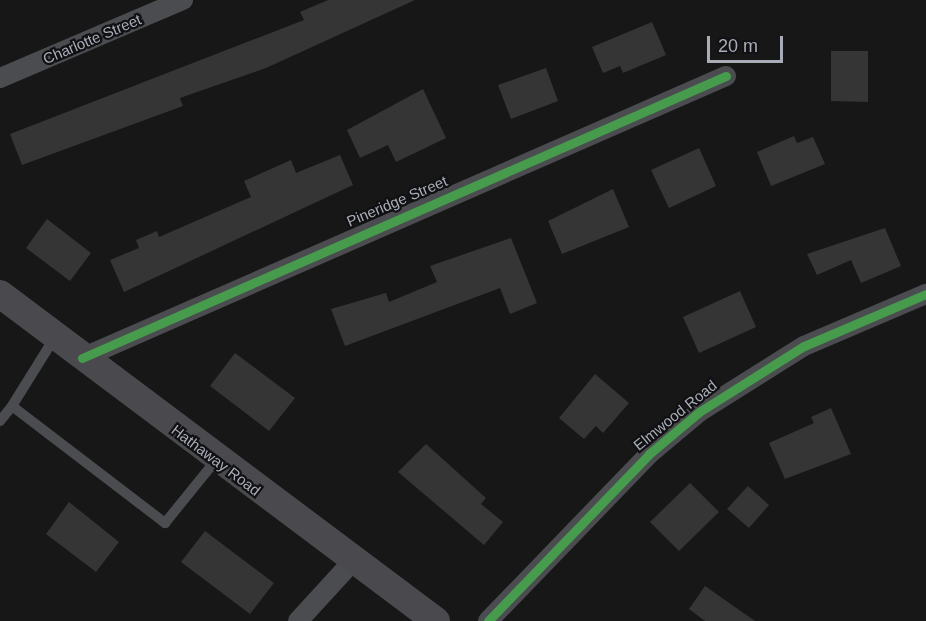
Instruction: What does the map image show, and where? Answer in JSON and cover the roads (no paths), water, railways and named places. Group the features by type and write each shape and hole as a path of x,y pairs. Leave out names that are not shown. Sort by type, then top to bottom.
{"main road":[{"name":"Hathaway Road","path":"0,294 216,460 352,562 436,621"}],"street":[{"name":"Charlotte Street","path":"0,78 183,0"},
{"name":"Pineridge Street","path":"82,358 726,76"},
{"name":"Elmwood Road","path":"488,621 649,454 699,412 804,346 926,294"},
{"path":"298,621 352,562"}],"lane":[{"path":"0,421 12,406 55,337"},
{"path":"12,406 165,523 216,460"}]}
